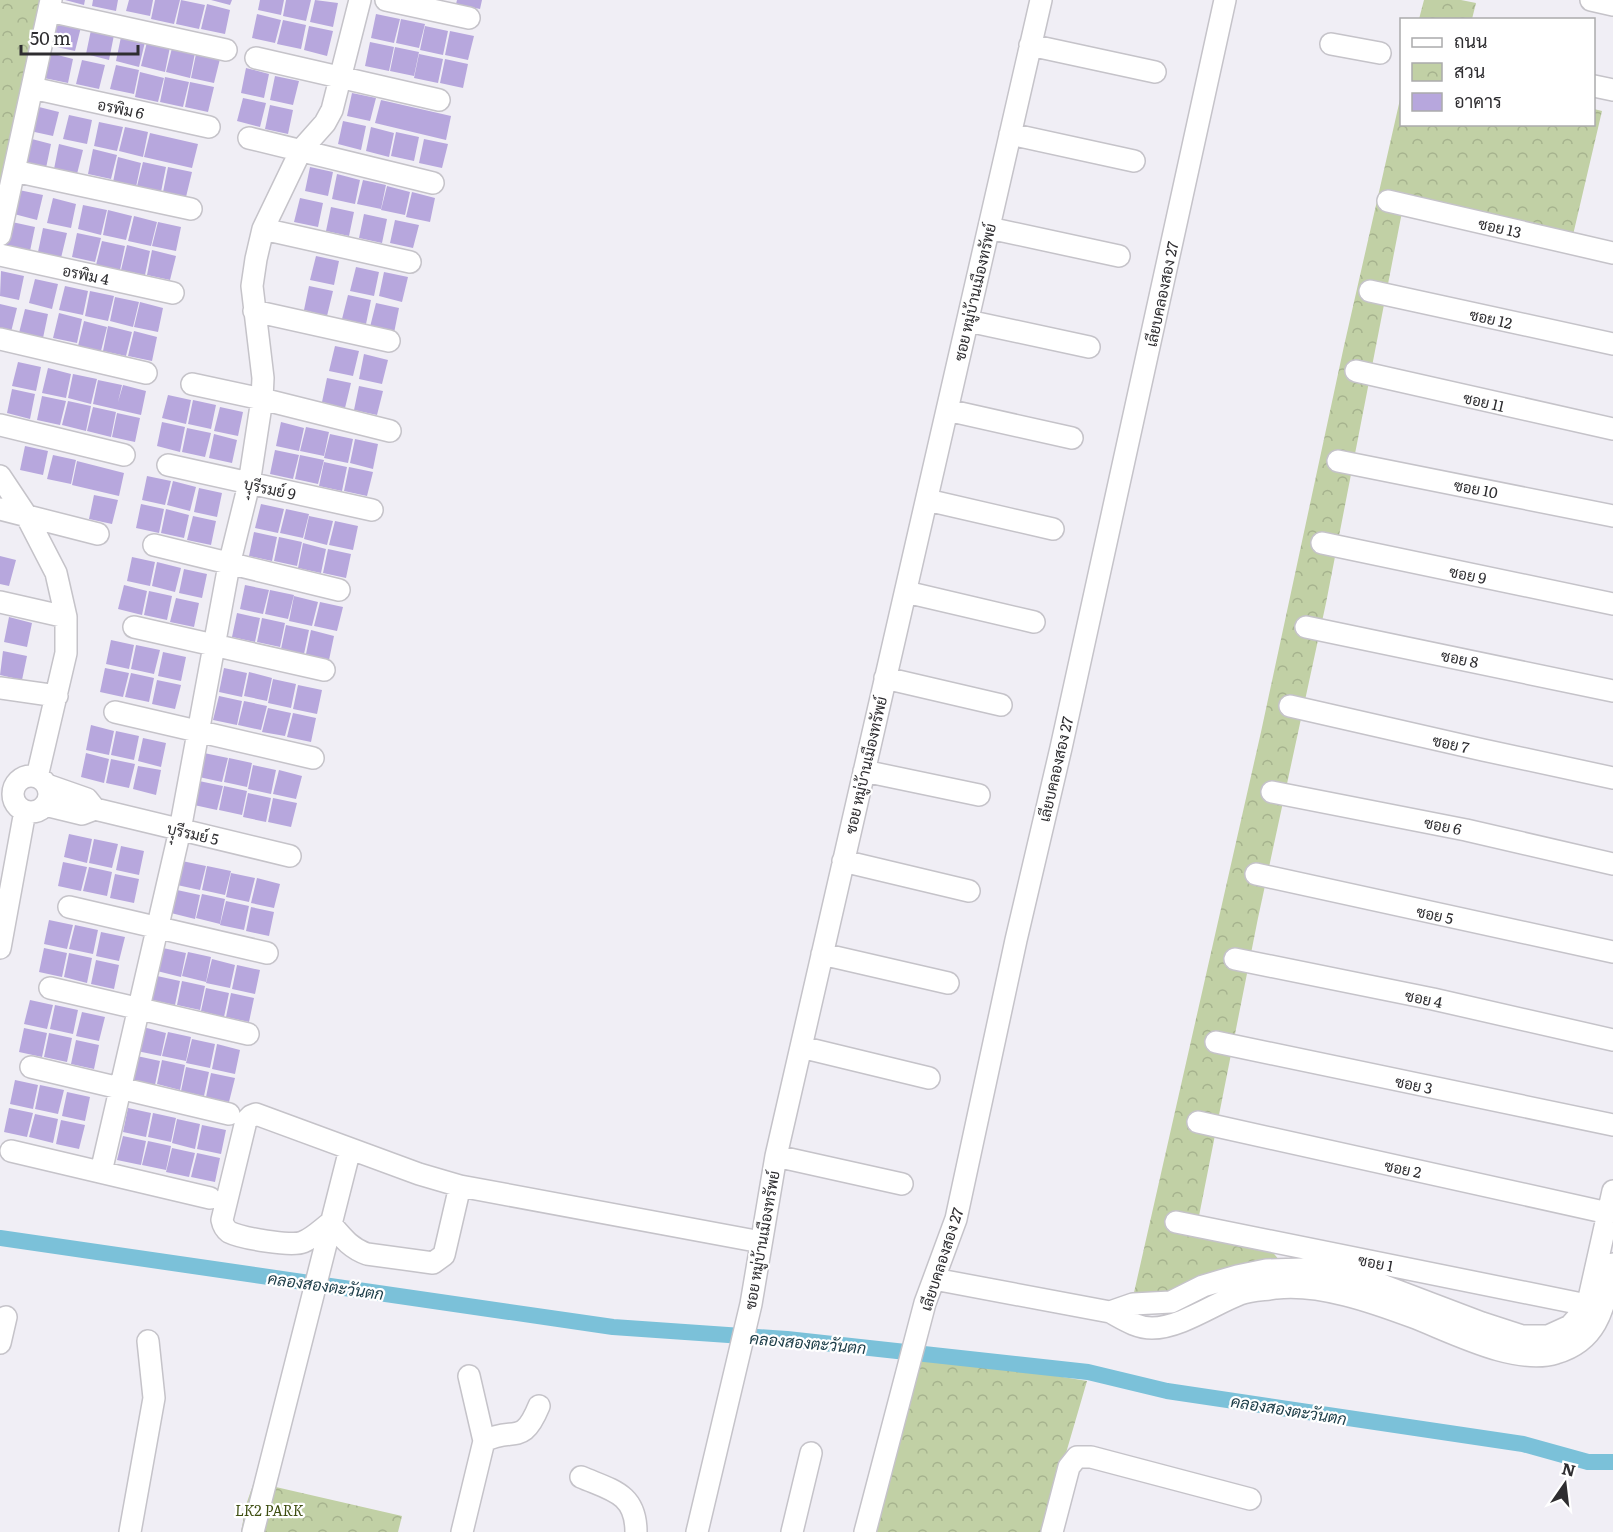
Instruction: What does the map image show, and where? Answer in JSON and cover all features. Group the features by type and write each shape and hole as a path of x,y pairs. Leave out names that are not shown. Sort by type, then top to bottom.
{"street":[{"path":"101,1172 180,830 229,565 249,484 262,399 263,378 252,286 263,229 301,150 325,123 332,110 360,0"},
{"path":"386,0 469,18"},
{"name":"ซอย หมู่บ้านเมืองทรัพย์","path":"697,1532 751,1304 776,1156 1041,0"},
{"name":"เลียบคลองสอง 27","path":"865,1532 925,1304 956,1219 1226,0"},
{"path":"1592,0 1613,5"},
{"path":"0,236 50,6 226,50"},
{"path":"1331,44 1380,53"},
{"path":"1030,45 1155,72"},
{"path":"256,58 439,99"},
{"path":"1595,86 1613,90"},
{"name":"อรพิม 6","path":"32,88 209,127"},
{"path":"1011,134 1134,161"},
{"path":"249,138 433,183"},
{"path":"14,171 191,209"},
{"name":"ซอย 13","path":"1388,201 1613,253"},
{"path":"989,228 1119,256"},
{"path":"263,229 410,262"},
{"name":"อรพิม 4","path":"0,255 173,293"},
{"name":"ซอย 12","path":"1370,291 1613,344"},
{"path":"254,311 389,341"},
{"path":"968,321 1089,347"},
{"path":"0,339 146,373"},
{"name":"ซอย 11","path":"1356,371 1613,429"},
{"path":"192,384 390,431"},
{"path":"947,410 1072,438"},
{"path":"0,425 124,455"},
{"name":"ซอย 10","path":"1338,461 1613,516"},
{"name":"บุุรีรมย์ 9","path":"168,465 372,510"},
{"path":"0,476 27,515 56,573 66,617 66,653 38,794 0,948"},
{"path":"927,500 1053,529"},
{"path":"0,509 98,534"},
{"name":"ซอย 9","path":"1322,543 1613,604"},
{"path":"154,545 339,590"},
{"path":"906,592 1034,622"},
{"path":"0,602 66,617"},
{"path":"134,627 324,670"},
{"name":"ซอย 8","path":"1306,627 1613,691"},
{"path":"885,678 1001,705"},
{"path":"0,688 57,696"},
{"name":"ซอย 7","path":"1290,706 1613,778"},
{"path":"115,712 313,758"},
{"path":"864,771 979,795"},
{"name":"ซอย 6","path":"1272,792 1466,830 1613,864"},
{"name":"บุุรีรมย์ 5","path":"38,794 87,799 95,809 290,856"},
{"path":"843,861 969,891"},
{"name":"ซอย 5","path":"1256,874 1613,952"},
{"path":"69,907 267,953"},
{"path":"822,954 948,983"},
{"name":"ซอย 4","path":"1235,959 1433,999 1613,1040"},
{"path":"50,988 248,1034"},
{"name":"ซอย 3","path":"1216,1042 1613,1125"},
{"path":"801,1047 929,1078"},
{"path":"31,1067 229,1114"},
{"path":"329,1229 296,1244 253,1238 229,1232 224,1227 223,1214 246,1121 250,1116 263,1115 419,1174 460,1186 761,1242"},
{"name":"ซอย 2","path":"1198,1122 1608,1213"},
{"path":"253,1532 350,1149"},
{"path":"11,1151 210,1198"},
{"path":"776,1156 902,1184"},
{"path":"329,1229 352,1247 367,1254 433,1263 444,1255 460,1186"},
{"path":"934,1279 1110,1312 1133,1304 1171,1302 1203,1286 1240,1284 1266,1270 1303,1269 1380,1285 1522,1336 1548,1336 1570,1326 1587,1307 1613,1191"},
{"name":"ซอย 1","path":"1176,1222 1380,1285 1577,1303"},
{"path":"1380,1285 1477,1343 1518,1354 1538,1356 1556,1354 1585,1336 1597,1323 1604,1307 1613,1264"},
{"path":"0,1343 6,1317"},
{"path":"130,1532 154,1398 148,1341"},
{"path":"462,1532 484,1441 469,1376"},
{"path":"484,1441 492,1437 518,1435 527,1429 539,1406"},
{"path":"792,1532 811,1453"},
{"path":"1052,1532 1069,1467 1077,1458 1091,1457 1250,1499"},
{"path":"581,1477 619,1493 628,1502 636,1516 636,1532"}],"green space":[{"path":"0,0 50,0 0,232"},
{"path":"1424,0 1461,0 1476,3 1472,18 1419,18"},
{"path":"1400,99 1400,126 1595,126 1595,109 1602,111 1569,252 1402,212 1326,603 1258,918 1199,1216 1208,1229 1270,1249 1280,1261 1169,1297 1133,1297 1261,732"},
{"path":"910,1352 1087,1381 1043,1532 869,1532"},
{"name":"LK2 PARK","path":"254,1482 402,1516 398,1532 241,1532 246,1505"}],"building":[{"path":"65,0 85,0 84,5"},
{"path":"93,0 118,0 116,11 92,6"},
{"path":"129,0 153,0 150,16 126,11"},
{"path":"155,0 180,0 174,24 151,19"},
{"path":"181,0 205,5 199,29 176,24"},
{"path":"211,0 232,0 230,5"},
{"path":"260,0 284,0 281,15 258,10"},
{"path":"286,0 311,0 306,21 283,16"},
{"path":"315,0 338,3 333,27 310,22"},
{"path":"457,0 482,0 480,9 456,4"},
{"path":"207,4 230,10 225,34 201,29"},
{"path":"257,14 281,20 275,43 252,38"},
{"path":"376,14 400,19 394,43 371,38"},
{"path":"401,19 425,24 419,48 396,43"},
{"path":"283,20 306,25 301,49 277,44"},
{"path":"57,22 81,27 75,51 52,46"},
{"path":"309,26 333,31 327,56 304,50"},
{"path":"425,26 448,31 443,55 420,50"},
{"path":"91,30 114,35 109,60 86,54"},
{"path":"450,31 474,36 468,60 445,55"},
{"path":"121,37 145,42 139,67 116,61"},
{"path":"147,42 170,47 165,72 141,66"},
{"path":"370,42 394,47 389,71 365,66"},
{"path":"395,47 419,52 414,76 390,71"},
{"path":"172,48 195,53 190,78 166,72"},
{"path":"50,53 73,59 68,83 44,78"},
{"path":"196,54 220,59 214,83 191,78"},
{"path":"419,54 443,59 438,83 414,78"},
{"path":"445,59 468,64 463,88 440,83"},
{"path":"82,60 105,65 99,89 76,84"},
{"path":"116,65 139,70 134,94 110,89"},
{"path":"246,68 269,74 264,98 241,93"},
{"path":"140,72 164,78 158,102 135,97"},
{"path":"275,76 299,81 293,105 270,100"},
{"path":"165,77 189,82 183,107 160,102"},
{"path":"190,82 214,87 208,112 185,107"},
{"path":"352,93 376,98 370,121 347,116"},
{"path":"243,98 266,103 260,127 237,121"},
{"path":"381,100 451,116 446,140 375,123"},
{"path":"270,105 293,110 288,134 265,129"},
{"path":"35,106 59,112 53,136 30,131"},
{"path":"69,115 92,120 87,144 63,139"},
{"path":"343,121 366,126 361,150 338,144"},
{"path":"99,122 123,127 117,151 94,146"},
{"path":"125,127 148,132 143,157 119,151"},
{"path":"371,127 394,133 389,157 366,151"},
{"path":"396,132 419,137 414,161 391,156"},
{"path":"150,133 198,144 192,168 144,157"},
{"path":"28,138 51,144 46,168 22,163"},
{"path":"424,139 448,144 442,168 419,163"},
{"path":"59,144 83,150 77,174 54,169"},
{"path":"93,149 117,155 111,179 88,174"},
{"path":"118,157 141,163 136,187 113,182"},
{"path":"143,162 166,167 161,192 137,186"},
{"path":"168,167 192,172 186,197 163,192"},
{"path":"310,167 333,172 328,196 305,191"},
{"path":"337,174 360,180 355,204 332,199"},
{"path":"363,180 386,185 381,209 357,204"},
{"path":"387,186 410,192 405,215 381,210"},
{"path":"19,190 43,195 37,220 14,214"},
{"path":"412,192 435,198 430,222 406,217"},
{"path":"53,198 76,204 71,228 47,223"},
{"path":"300,198 323,203 318,227 294,222"},
{"path":"83,205 107,210 101,235 78,229"},
{"path":"331,207 354,212 349,236 326,231"},
{"path":"108,210 132,216 126,240 103,235"},
{"path":"364,214 387,219 382,243 359,238"},
{"path":"134,216 157,222 151,246 128,241"},
{"path":"395,220 419,225 413,248 390,243"},
{"path":"12,222 35,227 30,251 6,246"},
{"path":"158,222 181,227 176,251 152,246"},
{"path":"43,228 67,233 61,258 38,252"},
{"path":"77,233 101,238 95,262 72,257"},
{"path":"102,241 125,246 120,270 96,265"},
{"path":"127,245 150,251 145,275 121,270"},
{"path":"152,250 176,256 170,280 147,275"},
{"path":"316,256 339,261 334,285 310,280"},
{"path":"356,267 379,272 374,296 350,291"},
{"path":"1,271 24,276 19,300 0,296"},
{"path":"384,272 408,277 402,302 379,296"},
{"path":"35,279 58,284 52,309 29,303"},
{"path":"65,286 88,291 83,315 59,310"},
{"path":"309,286 333,291 327,316 304,310"},
{"path":"90,291 114,296 108,321 85,316"},
{"path":"348,295 371,300 366,324 342,319"},
{"path":"115,297 139,302 133,327 110,321"},
{"path":"140,302 163,308 158,332 134,327"},
{"path":"376,303 399,308 394,333 370,327"},
{"path":"0,304 17,308 11,332 0,330"},
{"path":"25,309 48,314 43,338 19,333"},
{"path":"59,313 82,319 77,343 53,338"},
{"path":"84,321 107,327 101,351 78,346"},
{"path":"108,326 132,332 126,356 103,351"},
{"path":"134,331 157,337 152,361 128,356"},
{"path":"335,346 359,351 353,376 329,371"},
{"path":"364,354 388,360 382,384 359,379"},
{"path":"18,362 41,367 36,391 12,386"},
{"path":"48,368 71,374 66,398 42,393"},
{"path":"73,374 97,379 91,404 68,398"},
{"path":"327,378 351,383 345,408 322,402"},
{"path":"98,380 122,385 118,402 123,385 146,391 141,415 93,404"},
{"path":"359,386 383,391 377,415 354,410"},
{"path":"12,389 35,394 30,419 7,413"},
{"path":"168,395 191,400 186,424 162,418"},
{"path":"42,396 66,401 60,425 37,420"},
{"path":"193,400 216,405 211,429 188,424"},
{"path":"68,401 91,406 86,431 62,425"},
{"path":"93,407 116,412 111,437 87,431"},
{"path":"220,407 243,412 238,436 214,431"},
{"path":"117,413 140,418 135,442 112,437"},
{"path":"162,422 185,427 180,452 157,446"},
{"path":"281,422 304,428 299,451 276,446"},
{"path":"306,427 329,432 324,456 300,451"},
{"path":"187,428 211,433 205,457 182,452"},
{"path":"214,434 237,440 232,463 209,458"},
{"path":"330,434 353,439 348,463 324,458"},
{"path":"355,439 378,444 373,469 350,463"},
{"path":"25,446 48,451 43,475 20,470"},
{"path":"275,450 299,455 293,479 270,474"},
{"path":"53,455 76,460 71,484 47,479"},
{"path":"300,455 324,460 318,484 295,479"},
{"path":"77,461 124,473 119,496 72,485"},
{"path":"324,462 347,467 342,491 319,486"},
{"path":"349,467 373,472 367,496 344,491"},
{"path":"147,476 171,481 165,505 142,500"},
{"path":"173,481 196,487 190,511 167,505"},
{"path":"199,488 222,493 217,517 194,512"},
{"path":"94,495 118,500 112,524 89,519"},
{"path":"141,504 164,509 159,533 136,528"},
{"path":"261,504 284,509 278,533 255,528"},
{"path":"166,509 189,515 184,538 161,533"},
{"path":"286,509 309,514 303,538 280,533"},
{"path":"193,516 216,521 211,545 187,540"},
{"path":"309,516 333,521 327,545 304,539"},
{"path":"335,521 358,526 353,550 329,545"},
{"path":"254,532 277,537 272,561 249,556"},
{"path":"279,537 302,542 297,566 274,561"},
{"path":"303,543 326,549 321,573 298,568"},
{"path":"328,549 351,554 346,578 323,573"},
{"path":"0,556 16,560 9,586 0,584"},
{"path":"132,557 155,562 150,586 127,581"},
{"path":"157,562 181,568 175,592 152,586"},
{"path":"184,569 207,574 202,598 179,593"},
{"path":"124,585 147,591 142,615 118,609"},
{"path":"245,585 269,590 263,614 240,609"},
{"path":"270,590 294,595 288,619 265,614"},
{"path":"149,591 172,596 167,620 144,615"},
{"path":"294,596 318,602 312,626 289,621"},
{"path":"176,598 199,603 194,627 170,622"},
{"path":"320,602 343,607 337,631 314,626"},
{"path":"237,613 260,618 255,642 232,637"},
{"path":"9,617 32,623 27,647 4,642"},
{"path":"262,618 285,623 280,647 257,642"},
{"path":"286,625 309,630 304,654 281,649"},
{"path":"311,630 334,636 329,660 306,654"},
{"path":"111,640 134,645 129,669 106,664"},
{"path":"136,645 160,650 154,674 131,669"},
{"path":"3,651 27,656 22,680 0,675"},
{"path":"163,652 186,657 181,681 158,676"},
{"path":"105,668 129,673 123,697 100,692"},
{"path":"224,668 247,673 242,697 219,692"},
{"path":"249,672 272,678 267,701 244,696"},
{"path":"131,673 154,678 149,702 125,697"},
{"path":"273,679 296,684 291,708 268,703"},
{"path":"157,680 181,685 175,709 152,704"},
{"path":"298,685 322,690 317,714 293,709"},
{"path":"219,696 242,701 237,725 213,720"},
{"path":"244,701 267,706 261,730 238,725"},
{"path":"268,708 291,713 285,736 262,732"},
{"path":"293,713 316,718 311,742 287,737"},
{"path":"91,725 114,731 109,755 86,750"},
{"path":"116,731 139,736 134,760 111,755"},
{"path":"143,738 166,743 161,767 138,761"},
{"path":"86,753 109,759 104,783 81,777"},
{"path":"204,753 228,758 222,782 199,777"},
{"path":"229,758 252,763 247,787 224,782"},
{"path":"111,759 135,764 129,788 106,783"},
{"path":"253,765 276,770 271,794 248,789"},
{"path":"138,766 161,770 156,795 133,789"},
{"path":"279,770 302,776 296,799 273,794"},
{"path":"199,781 223,786 217,810 194,805"},
{"path":"224,786 247,791 242,815 219,810"},
{"path":"248,793 271,798 266,822 243,817"},
{"path":"273,798 297,803 291,827 268,822"},
{"path":"69,834 92,839 87,863 64,857"},
{"path":"94,839 118,844 112,868 89,863"},
{"path":"121,846 144,851 139,875 116,870"},
{"path":"182,861 206,866 200,890 177,885"},
{"path":"63,862 87,867 81,891 58,886"},
{"path":"207,866 231,871 225,895 202,890"},
{"path":"89,867 112,872 107,896 83,891"},
{"path":"231,873 255,878 249,902 226,897"},
{"path":"115,874 139,879 134,903 110,898"},
{"path":"257,878 280,884 274,908 251,903"},
{"path":"177,890 200,895 195,919 171,913"},
{"path":"202,894 225,899 220,924 196,918"},
{"path":"226,901 249,906 244,930 220,925"},
{"path":"251,907 274,912 269,936 246,931"},
{"path":"49,920 73,925 67,949 44,944"},
{"path":"75,925 98,930 93,954 69,949"},
{"path":"101,932 125,937 119,961 96,956"},
{"path":"44,948 67,953 62,977 39,972"},
{"path":"163,948 186,953 181,977 157,971"},
{"path":"188,952 211,957 206,982 182,976"},
{"path":"69,953 92,958 87,983 64,977"},
{"path":"212,959 235,965 230,988 206,983"},
{"path":"96,960 119,965 114,989 91,984"},
{"path":"237,965 260,970 255,994 232,989"},
{"path":"157,976 180,981 175,1005 152,1000"},
{"path":"182,981 205,986 200,1010 177,1005"},
{"path":"206,988 229,993 224,1017 201,1011"},
{"path":"231,993 254,998 249,1022 226,1017"},
{"path":"30,1000 53,1005 47,1029 24,1024"},
{"path":"55,1005 78,1010 73,1034 50,1029"},
{"path":"82,1012 105,1017 99,1041 76,1036"},
{"path":"143,1027 166,1033 161,1056 137,1051"},
{"path":"24,1028 47,1033 42,1057 19,1052"},
{"path":"168,1032 191,1037 186,1061 162,1056"},
{"path":"49,1033 72,1038 67,1062 44,1057"},
{"path":"192,1039 215,1044 210,1068 186,1063"},
{"path":"76,1040 99,1045 94,1069 71,1064"},
{"path":"217,1044 240,1050 235,1074 212,1069"},
{"path":"137,1056 160,1061 155,1085 132,1080"},
{"path":"162,1060 185,1065 180,1090 157,1084"},
{"path":"186,1067 209,1072 204,1096 181,1091"},
{"path":"211,1073 235,1078 229,1102 206,1097"},
{"path":"15,1080 38,1085 33,1109 10,1104"},
{"path":"40,1085 64,1090 58,1114 35,1109"},
{"path":"67,1092 90,1097 85,1121 62,1116"},
{"path":"9,1108 33,1113 27,1137 4,1132"},
{"path":"128,1108 151,1113 146,1137 123,1132"},
{"path":"153,1113 176,1118 171,1142 148,1137"},
{"path":"35,1114 58,1119 53,1143 29,1137"},
{"path":"177,1119 200,1124 195,1149 172,1143"},
{"path":"61,1120 85,1125 79,1149 56,1144"},
{"path":"202,1125 226,1130 221,1154 197,1149"},
{"path":"123,1136 146,1141 141,1165 117,1160"},
{"path":"148,1141 171,1146 166,1170 142,1165"},
{"path":"172,1148 195,1153 189,1177 166,1172"},
{"path":"197,1153 220,1158 215,1182 191,1177"}],"waterway":[{"name":"คลองสองตะวันตก","path":"0,1238 613,1327 787,1339 1088,1372 1167,1391 1523,1444 1588,1462 1613,1462"}]}
